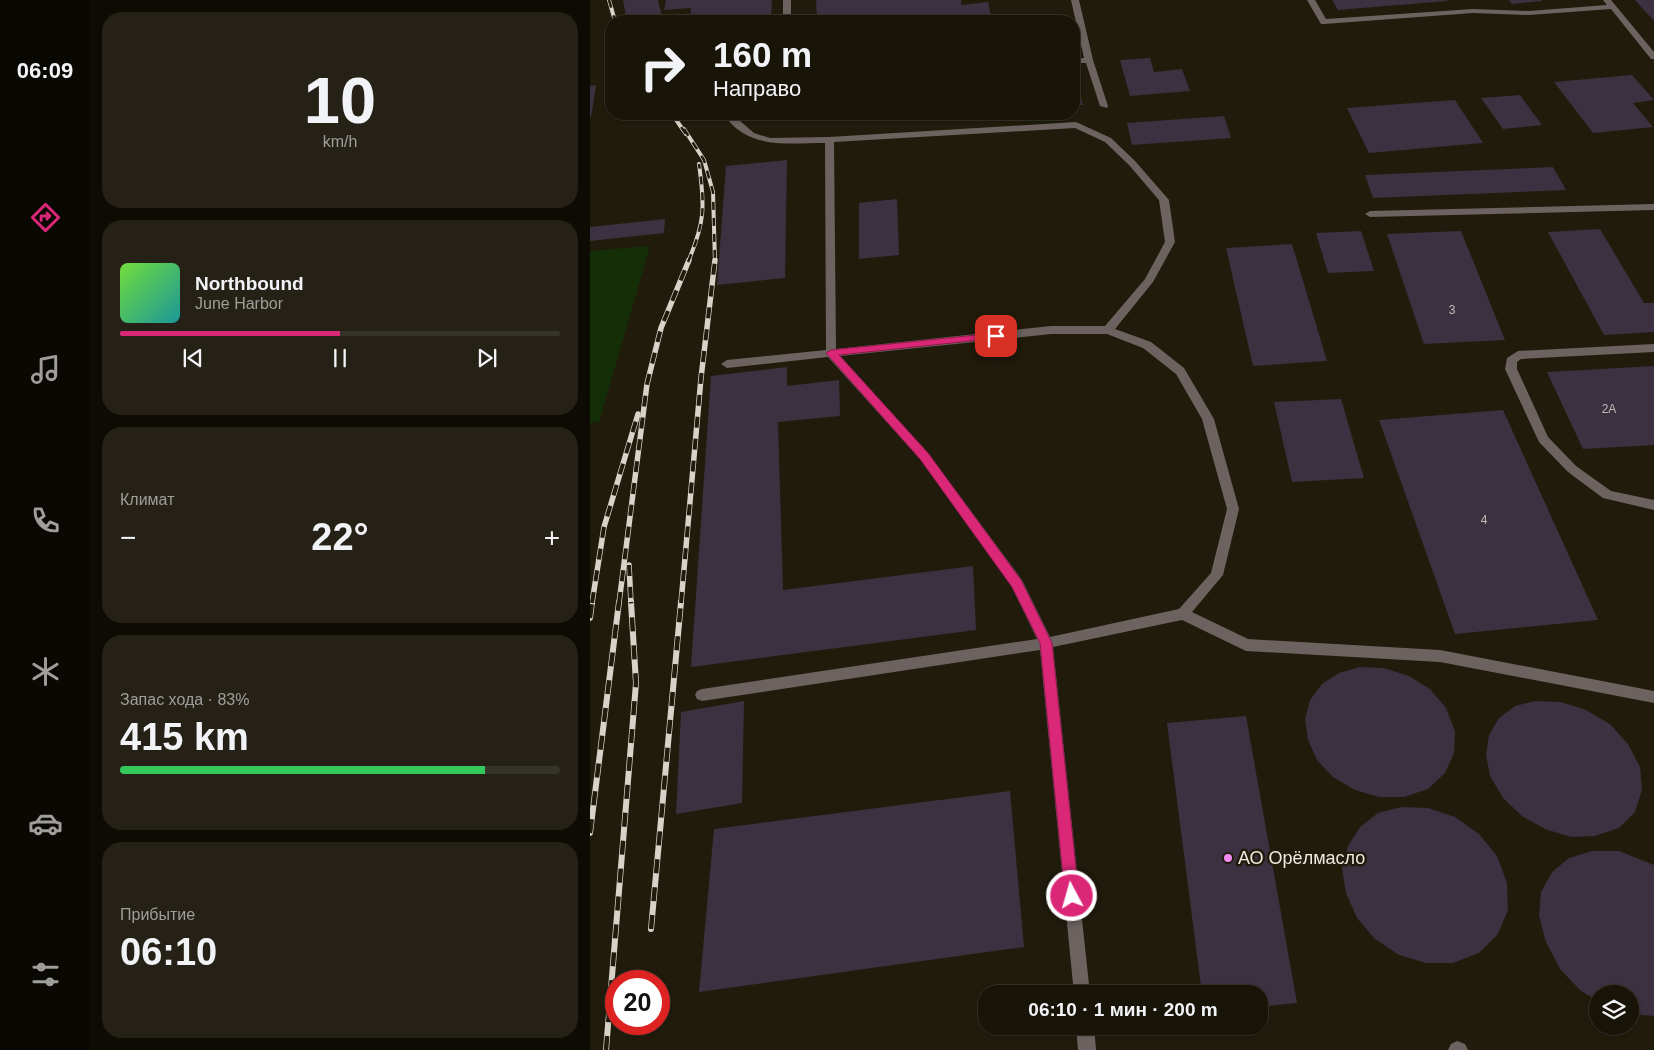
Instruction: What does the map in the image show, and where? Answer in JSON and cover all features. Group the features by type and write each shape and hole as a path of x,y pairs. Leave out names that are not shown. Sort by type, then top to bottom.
{"lane":[{"path":"787,0 787,15"},
{"path":"1075,0 1078,15"},
{"path":"1311,0 1324,22 1473,12 1529,13 1610,3 1654,57"},
{"path":"1080,21 1089,60 1104,106"},
{"path":"1080,61 1089,60"},
{"path":"734,120 751,135 769,142 1076,125 1108,140 1132,163 1164,200 1170,242 1149,280 1108,330"},
{"path":"828,140 831,353 924,456 1017,584 1046,643 1081,985"},
{"path":"1370,214 1654,208"},
{"path":"702,694 1046,643 1183,614 1218,575 1233,509 1208,419 1180,371 1147,345 1108,330 1051,330 727,364"},
{"path":"1654,348 1518,355 1511,361 1511,369 1543,438 1572,469 1607,495 1654,505"},
{"path":"1183,614 1246,645 1440,656 1654,697"},
{"path":"1086,1035 1088,1050"}],"green space":[{"path":"650,246 599,422 590,423 590,251"}],"building":[{"path":"623,0 658,0 662,15 626,15"},
{"path":"666,0 772,0 771,15 690,15 691,8 664,10"},
{"path":"816,0 961,0 961,5 988,2 991,15 817,15"},
{"path":"1332,0 1447,0 1447,1 1338,10"},
{"path":"1509,0 1542,0 1542,1 1512,4"},
{"path":"1635,0 1654,0 1654,21"},
{"path":"1150,58 1154,72 1182,69 1190,91 1130,96 1120,60"},
{"path":"1632,75 1654,100 1633,103 1653,127 1593,133 1554,82"},
{"path":"596,85 591,117 590,117 590,86"},
{"path":"1080,92 1083,105 1080,105"},
{"path":"1520,95 1542,125 1503,129 1481,98"},
{"path":"1455,100 1483,143 1369,153 1347,108"},
{"path":"1224,116 1231,138 1132,145 1127,123"},
{"path":"787,160 785,278 717,285 726,166"},
{"path":"1553,167 1566,190 1373,198 1365,175"},
{"path":"897,199 899,255 859,259 859,203"},
{"path":"665,219 664,233 590,241 590,227"},
{"path":"1600,229 1644,303 1654,303 1654,332 1604,335 1548,232"},
{"path":"1361,231 1374,271 1328,273 1316,233"},
{"path":"1461,231 1505,340 1424,344 1387,234"},
{"path":"1292,244 1327,361 1253,366 1226,248"},
{"path":"1654,366 1654,445 1583,449 1547,372"},
{"path":"787,367 787,386 839,380 840,416 778,422 783,590 973,566 976,630 691,667 711,376"},
{"path":"1341,399 1364,478 1292,482 1274,402"},
{"path":"1503,410 1598,620 1455,634 1379,420"},
{"path":"1360,667 1384,668 1409,676 1430,689 1446,708 1455,731 1454,753 1445,773 1428,789 1404,797 1379,797 1355,790 1333,777 1317,760 1308,740 1305,719 1310,700 1322,684 1339,673"},
{"path":"744,701 742,803 676,814 681,712"},
{"path":"1535,701 1561,702 1586,710 1610,724 1628,744 1640,767 1642,790 1635,812 1619,828 1595,836 1571,837 1545,829 1522,816 1503,798 1490,776 1486,755 1489,735 1499,718 1515,706"},
{"name":"АО Орёлмасло","path":"1246,716 1297,1003 1268,1006 1268,985 1201,985 1167,723"},
{"path":"1010,791 1024,947 699,992 714,829"},
{"path":"1401,807 1428,808 1455,817 1479,834 1497,856 1507,883 1508,910 1498,934 1479,953 1453,963 1426,963 1399,955 1375,939 1357,918 1346,893 1342,868 1348,846 1360,827 1378,813"},
{"path":"1592,851 1619,851 1654,865 1654,1016 1639,1015 1639,985 1589,985 1589,996 1581,991 1560,969 1546,942 1539,916 1541,892 1552,872 1569,858"}],"railway":[{"path":"609,0 613,15"},
{"path":"676,120 686,134"},
{"path":"684,129 704,160 713,192 715,260"},
{"path":"688,262 701,225 703,203 699,164"},
{"path":"619,603 647,384 661,328 689,260"},
{"path":"681,603 701,378 715,260"},
{"path":"592,603 604,527 638,414"},
{"path":"629,565 631,603"},
{"path":"590,618 592,602"},
{"path":"590,833 619,602"},
{"path":"606,1050 636,683 631,602"},
{"path":"651,929 681,602"}],"place":[{"name":"АО Орёлмасло","path":"1228,858"}],"route":[{"path":"996,336 831,353 924,456 1017,584 1046,643 1072,896"}]}
